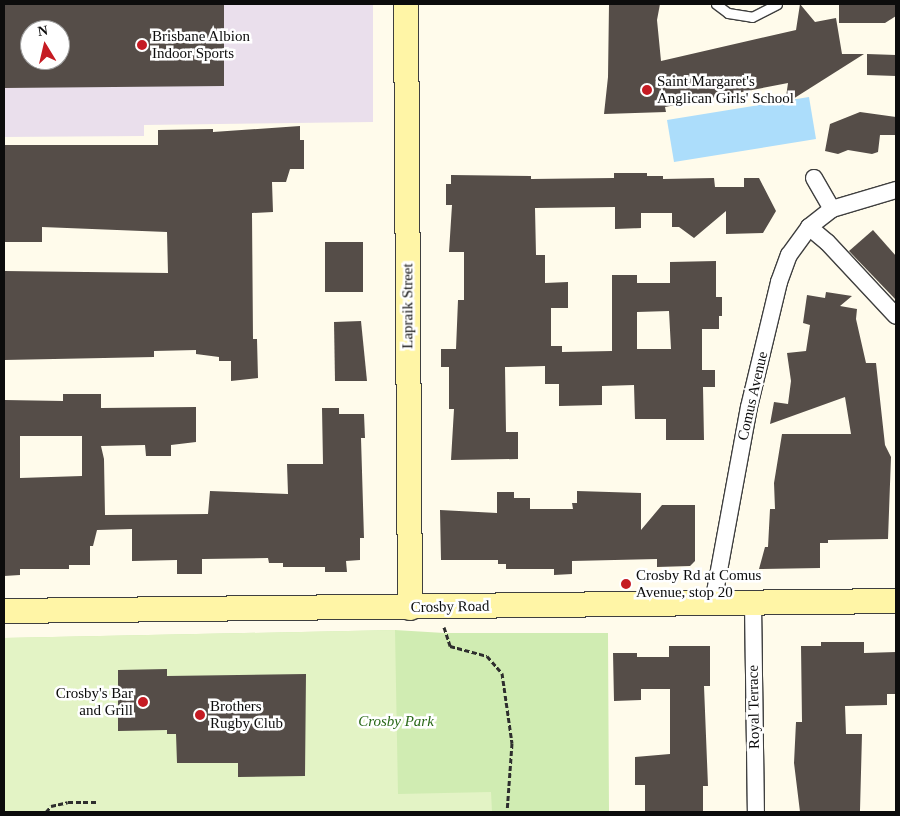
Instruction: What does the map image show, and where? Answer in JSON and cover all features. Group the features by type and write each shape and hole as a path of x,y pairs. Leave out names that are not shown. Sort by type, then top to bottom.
{"street":[{"name":"Lapraik Street","path":"406,4 410,608"},
{"path":"814,178 832,209"},
{"name":"Comus Avenue","path":"712,603 749,407 779,282 792,249 809,227 832,209 896,190"},
{"path":"809,227 827,242 896,316"},
{"name":"Crosby Road","path":"4,611 410,608 896,601"},
{"name":"Royal Terrace","path":"753,603 756,812"}],"lane":[{"path":"716,4 728,12 752,17 764,13 777,4"}],"path":[{"path":"444,618 444,633 450,646 487,656 502,673 512,742 506,812"},
{"path":"46,812 51,806 68,802 98,802"}],"shaded area":[{"path":"4,4 373,4 373,122 144,125 144,136 4,137"}],"green space":[{"name":"Brothers Rugby Club","path":"395,630 444,633 608,633 609,812 4,812 4,638"},
{"name":"Brothers Rugby Club","path":"395,630 398,794 491,792 492,812 4,812 4,638"}],"water":[{"path":"809,97 816,139 674,162 667,120"}],"building":[{"name":"Brisbane Albion Indoor Sports","path":"4,4 224,4 224,86 4,88"},
{"path":"609,4 660,4 657,20 661,61 796,30 800,4 815,22 836,18 842,54 864,54 785,104 788,83 665,107 666,112 604,114 608,77"},
{"path":"839,4 896,4 896,16 885,23 839,23"},
{"path":"867,54 896,55 896,76 867,75"},
{"path":"860,112 896,117 896,135 880,135 878,152 872,154 848,150 838,154 825,151 830,124"},
{"path":"300,126 300,140 304,140 304,169 290,169 286,182 272,182 273,212 252,213 253,339 257,339 258,378 231,381 231,361 219,361 219,357 196,354 196,350 154,351 154,357 4,360 4,271 168,273 167,232 42,227 42,242 4,242 4,145 158,145 158,130 213,129 213,132"},
{"path":"614,173 647,173 647,176 663,176 663,179 714,178 715,187 744,187 744,178 759,178 776,211 763,233 726,234 726,211 694,238 679,227 672,227 672,213 641,213 641,228 615,229 615,207 535,208 536,255 545,255 545,283 568,282 568,308 551,308 551,346 562,346 562,352 612,351 612,275 637,275 637,283 670,283 670,262 716,261 716,297 722,297 722,316 719,316 719,329 702,329 702,370 715,370 715,387 703,387 704,440 666,440 666,419 635,419 634,385 602,386 602,405 559,406 559,384 545,384 545,366 505,367 506,432 518,432 518,459 451,460 454,409 449,409 449,367 441,367 441,349 456,349 458,300 464,300 464,252 449,252 452,205 446,205 446,184 451,184 451,175 531,176 531,179 614,178","holes":["669,311 671,349 637,349 637,312"]},
{"path":"873,230 896,256 896,300 849,251"},
{"path":"325,242 363,242 363,292 325,292"},
{"path":"826,292 852,296 840,306 857,309 856,319 866,363 876,363 885,445 891,457 888,539 828,540 828,543 820,543 820,568 759,569 765,547 768,547 770,509 775,509 774,483 782,434 851,434 845,397 770,424 774,402 788,404 791,381 787,353 806,351 810,325 803,323 807,295 825,298"},
{"path":"361,321 367,381 335,381 334,322"},
{"path":"63,394 101,394 101,408 196,407 196,442 171,445 171,456 146,456 145,445 101,446 104,459 105,515 208,514 210,491 288,494 287,464 323,464 322,408 339,408 339,414 364,414 365,438 361,438 364,538 360,538 360,560 346,561 347,572 325,572 325,567 283,567 283,563 269,563 268,558 202,559 202,574 177,574 177,560 132,561 132,529 97,530 93,546 90,546 90,565 69,565 69,569 20,569 20,575 4,576 4,400 63,401","holes":["20,436 82,436 82,476 20,478"]},
{"path":"577,491 641,493 641,530 662,505 695,505 695,561 690,566 657,567 657,559 572,561 572,574 554,575 554,569 506,569 506,564 498,564 498,560 441,560 440,510 497,513 497,492 514,492 514,498 530,498 530,509 573,509 572,503 577,503"},
{"path":"821,642 864,642 864,653 896,652 896,694 887,694 887,705 845,706 846,734 862,734 860,811 800,812 794,763 796,722 802,722 801,646 821,646"},
{"path":"669,646 710,646 710,686 704,686 708,786 703,786 703,812 645,812 645,785 635,785 635,757 670,754 670,689 641,689 641,700 614,701 613,653 637,653 637,657 669,657"},
{"path":"167,669 167,676 306,674 305,776 238,777 238,763 177,763 176,734 167,734 167,730 118,731 118,670"}],"place":[{"name":"Brisbane Albion Indoor Sports","path":"142,45"},
{"name":"Saint Margaret's Anglican Girls' School","path":"647,90"},
{"name":"Crosby Rd at Comus Avenue, stop 20","path":"626,584"},
{"name":"Crosby's Bar and Grill","path":"143,702"},
{"name":"Brothers Rugby Club","path":"200,715"}],"park label":[{"name":"Crosby Park","path":"396,722"}]}
